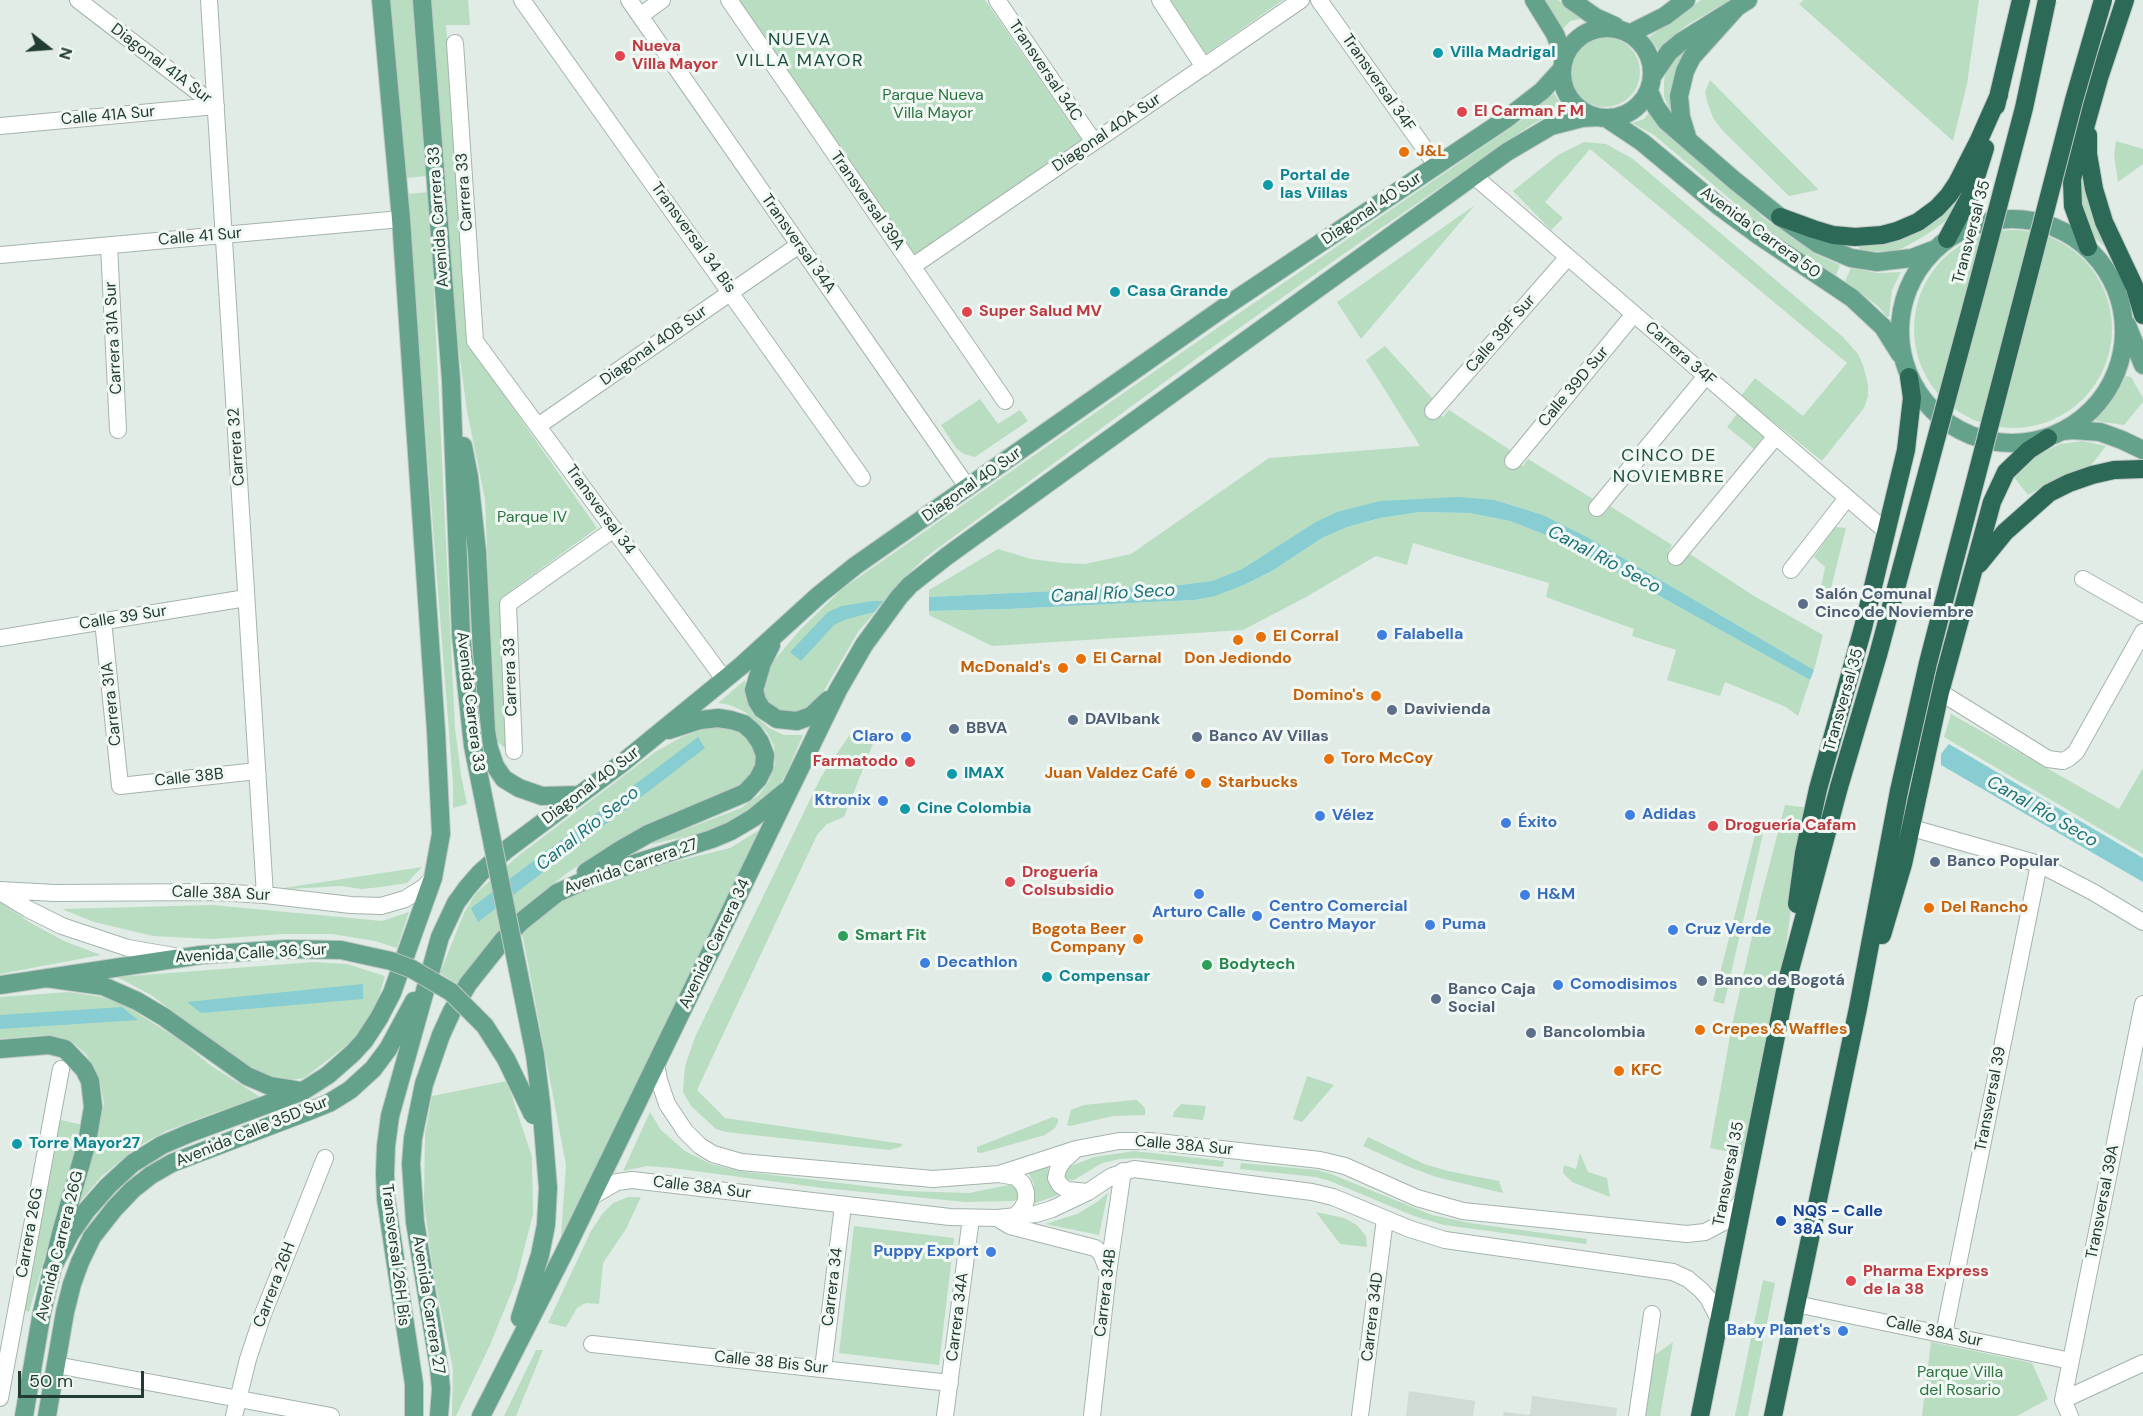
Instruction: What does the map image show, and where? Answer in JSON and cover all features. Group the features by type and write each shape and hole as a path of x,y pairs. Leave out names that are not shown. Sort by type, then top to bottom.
{"highway":[{"path":"1940,244 1960,215 1976,179 1999,95 2021,0"},
{"name":"Transversal 35","path":"1700,1416 1787,981 1969,318 2024,108 2047,0"},
{"path":"1773,1416 1858,1008 1899,791 1934,640 2074,100 2103,0"},
{"path":"2088,247 2076,220 2072,195 2077,156 2125,0"},
{"path":"1780,217 1813,229 1853,237 1890,233 1918,222 1937,208 1957,183 1999,95"},
{"path":"2087,119 2088,154 2094,189 2104,222 2135,288 2143,315"},
{"path":"1787,981 1804,853 1818,789 1863,628 1910,432 1912,398 1909,377"},
{"path":"1858,1008 1892,904 1912,828 1940,692 1969,578 1992,502 2000,482 2018,460 2056,435"},
{"path":"1969,578 1996,541 2029,508 2049,493 2096,474 2114,470 2143,469"}],"main road":[{"name":"Avenida Carrera 33","path":"303,1091 341,1065 364,1041 379,1018 392,993 433,878 438,857 441,812 401,219 381,0"},
{"name":"Avenida Carrera 33","path":"422,0 451,380 461,635 474,746 530,1033 537,1109"},
{"path":"1534,0 1555,33 1563,63 1563,82 1567,94 1575,105 1586,113 1602,118 1620,117 1632,111 1642,102 1660,63 1675,47 1743,4"},
{"path":"1571,0 1595,17 1627,31 1641,41 1652,63 1651,83"},
{"path":"1563,63 1571,45 1581,35 1594,29 1609,27 1627,31 1665,16 1686,0"},
{"path":"1688,140 1680,107 1680,87 1684,71 1692,57 1743,4"},
{"name":"Diagonal 40 Sur","path":"435,956 448,918 456,903 480,873 506,850 659,733 777,634 839,578 1226,306 1524,106 1551,82 1563,63"},
{"name":"Avenida Carrera 50","path":"1651,83 1660,114 1780,217 1829,250 1863,261 1884,262 1912,258 1940,244"},
{"name":"Diagonal 40 Sur","path":"838,690 879,622 910,585 947,556 1474,176 1539,132 1568,121 1602,118"},
{"name":"Avenida Carrera 50","path":"1602,118 1642,142 1739,221 1852,298 1883,327 1902,357"},
{"path":"2143,365 2124,316 2117,290 2105,267 2088,247 2067,232 2052,225 2019,218 1985,221 1969,226 1940,244 1915,273 1904,300 1900,328 1902,357 1909,377 1923,401 1943,420 1967,435 1993,442 2021,444 2073,430 2100,432 2143,450"},
{"path":"2056,435 2091,411 2112,383 2120,362 2124,339 2124,316"},
{"path":"451,380 473,511 486,731 489,748 495,766 504,779 519,788 533,794 552,797 580,795"},
{"path":"777,634 757,676 754,690 762,709 777,719 797,721 811,716 838,690"},
{"name":"Avenida Carrera 34","path":"591,1197 838,690"},
{"path":"557,892 648,834 745,793 758,779 764,766 765,755 760,742 744,724 718,718 700,720 659,733"},
{"name":"Avenida Carrera 27","path":"439,1416 440,1368 412,1196 411,1164 413,1138 424,1084 441,1035 468,984 484,962 522,921 557,892 595,876 731,831 762,811 792,785"},
{"name":"Avenida Calle 36 Sur","path":"0,985 181,957 286,949 341,950 391,961 412,969 451,992 485,1026 537,1109 546,1152 548,1206 540,1256 494,1391"},
{"name":"Avenida Calle 35D Sur","path":"92,1237 132,1190 158,1171 187,1157 319,1107 350,1090 373,1069 388,1049 435,956"},
{"name":"Transversal 26H Bis","path":"414,1416 414,1384 399,1296 385,1174 390,1116 435,956"},
{"path":"46,978 103,986 137,1001 164,1017 247,1076 270,1086 303,1091"},
{"name":"Avenida Carrera 26G","path":"0,1049 49,1045 65,1049 84,1069 90,1081 93,1107 87,1142 52,1269 24,1416"},
{"name":"Avenida Calle 35D Sur","path":"52,1269 70,1234 86,1210 133,1163 162,1145 190,1132 303,1091"},
{"path":"481,1416 591,1197"},
{"name":"Avenida Carrera 26G","path":"47,1416 72,1284 92,1237"}],"street":[{"name":"Carrera 32","path":"209,0 265,895"},
{"name":"Transversal 34 Bis","path":"522,0 862,478"},
{"name":"Transversal 34A","path":"629,0 968,488"},
{"path":"640,16 662,0"},
{"name":"Transversal 39A","path":"729,0 1005,401"},
{"name":"Transversal 34C","path":"997,0 1094,142"},
{"path":"1160,0 1204,67"},
{"name":"Diagonal 40A Sur","path":"913,266 1301,0"},
{"name":"Transversal 34F","path":"1319,0 1437,166"},
{"name":"Diagonal 41A Sur","path":"84,3 216,106"},
{"name":"Carrera 33","path":"455,43 475,341"},
{"name":"Calle 41A Sur","path":"0,126 216,106"},
{"name":"Carrera 34F","path":"1474,176 1887,532"},
{"name":"Calle 41 Sur","path":"0,255 401,219"},
{"name":"Carrera 31A Sur","path":"109,245 118,430"},
{"name":"Diagonal 40B Sur","path":"538,426 799,245"},
{"name":"Calle 39F Sur","path":"1433,411 1568,256"},
{"name":"Calle 39D Sur","path":"1513,461 1634,314"},
{"name":"Transversal 34","path":"475,341 724,679"},
{"path":"1597,508 1706,376"},
{"path":"1676,557 1776,436"},
{"path":"1791,570 1847,498"},
{"name":"Carrera 33","path":"514,751 508,604 614,529"},
{"path":"2083,579 2143,613"},
{"name":"Calle 39 Sur","path":"0,638 246,598"},
{"name":"Carrera 31A","path":"103,621 120,786"},
{"path":"1940,692 2048,759 2063,760 2076,752 2143,632"},
{"name":"Calle 38B","path":"120,786 257,771"},
{"path":"1912,828 2038,864 2093,892 2143,922"},
{"name":"Transversal 39","path":"1944,1334 2038,864"},
{"name":"Calle 38A Sur","path":"0,891 216,892 381,906 415,894 433,878"},
{"path":"0,891 28,909 62,926 138,950 181,957"},
{"name":"Transversal 39A","path":"2063,1400 2143,1004"},
{"name":"Calle 38A Sur","path":"656,1064 663,1095 679,1123 700,1146 727,1159 926,1179 981,1177 999,1174 1076,1149 1135,1140 1320,1160 1345,1166 1417,1198 1452,1209 1687,1234 1705,1232 1722,1223 1732,1214 1745,1195"},
{"name":"Carrera 26G","path":"0,1398 4,1353 61,1069"},
{"path":"1076,1149 1063,1161 1056,1178 1067,1190 1088,1191"},
{"name":"Carrera 26H","path":"234,1416 263,1314 326,1158"},
{"name":"Calle 38A Sur","path":"591,1197 617,1182 632,1180 843,1205 971,1218 997,1218 1052,1209 1112,1176 1124,1171 1141,1170 1312,1192 1333,1197 1385,1219 1445,1240 1673,1272 1688,1279 1701,1290 1719,1319"},
{"name":"Carrera 34B","path":"1092,1416 1108,1273 1124,1171"},
{"path":"999,1174 1016,1177 1023,1184 1026,1192 1026,1201 1014,1217"},
{"name":"Carrera 34","path":"823,1369 843,1205"},
{"name":"Carrera 34A","path":"945,1416 971,1218"},
{"name":"Calle 38A Sur","path":"997,1218 1010,1226 1095,1248 1104,1260 1108,1273"},
{"name":"Carrera 34D","path":"1360,1416 1385,1219"},
{"name":"Calle 38A Sur","path":"1796,1304 2071,1361"},
{"path":"1637,1416 1652,1314"},
{"name":"Calle 38 Bis Sur","path":"592,1344 950,1383"},
{"path":"4,1353 34,1359"},
{"path":"2070,1416 2063,1400 2143,1363"},
{"path":"56,1365 331,1416"}],"shaded area":[{"path":"1409,1391 1475,1401 1473,1416 1406,1416"},
{"path":"1532,1396 1617,1408 1616,1416 1503,1416 1504,1412 1530,1415"}],"green space":[{"path":"389,0 414,0 427,176 406,178"},
{"name":"Parque IV","path":"431,0 468,0 470,25 446,25 469,345 597,528 501,598 508,751 495,739 485,500 467,411 456,329"},
{"name":"Parque Nueva Villa Mayor","path":"734,0 985,0 1082,140 915,259"},
{"path":"1171,0 1283,0 1206,54"},
{"path":"1546,0 1558,0 1584,18 1570,21 1560,32"},
{"path":"1701,0 1730,0 1687,25 1658,50 1649,37"},
{"path":"1804,0 1979,0 1967,84 1953,141 1799,4"},
{"path":"1605,37 1624,43 1634,53 1640,72 1634,91 1624,101 1605,107 1586,101 1576,91 1570,72 1576,53 1586,43"},
{"path":"1702,37 1678,119 1670,111 1664,96 1664,80 1668,66 1673,57"},
{"path":"1710,80 1818,190 1789,196 1723,131 1713,118 1707,101 1705,92"},
{"path":"1554,93 1565,112 1548,116 1531,125 1345,253 926,557 905,577 858,632 818,701 800,714 779,711 766,703 761,694 770,665 801,629 842,589 1191,346 1531,114"},
{"path":"1650,111 1666,130 1765,219 1815,254 1840,265 1836,275 1767,230 1654,135 1632,123 1644,119"},
{"path":"2116,141 2143,149 2143,164 2118,182 2114,155"},
{"path":"1584,142 1606,144 1633,159 1843,337 1858,354 1868,384 1868,396 1864,408 1822,461 1741,396 1755,378 1803,416 1847,363 1590,149 1545,202 1563,218 1551,230 1513,191 1558,155"},
{"path":"2082,172 2106,248 2092,235 2079,200 2079,182"},
{"path":"429,192 455,728 467,804 453,808 407,194"},
{"path":"1964,193 1947,220 1903,248 1890,252 1859,250 1859,245 1950,207"},
{"path":"1475,205 1361,339 1337,302"},
{"path":"2013,230 2042,234 2060,242 2083,259 2100,282 2108,300 2112,329 2108,358 2100,376 2083,399 2060,416 2042,424 2013,428 1984,424 1966,416 1943,399 1926,376 1918,358 1914,329 1918,300 1926,282 1943,259 1966,242 1984,234"},
{"path":"1851,268 1878,273 1901,272 1892,290 1889,316 1887,317 1879,307 1845,281"},
{"path":"1385,346 1434,400 1428,406 1443,417 1449,410 1510,450 1507,457 1523,466 1528,459 1593,499 1590,504 1605,513 1610,506 1672,545 1668,552 1683,561 1690,554 1754,596 1823,635 1814,670 1587,537 1543,515 1495,500 1314,523 1242,569 1212,581 1180,585 929,597 929,590 998,549 1031,559 1085,564 1131,554 1269,458 1420,446 1366,360"},
{"path":"2126,376 2131,377 2143,402 2124,425 2096,421 2095,417 2113,399"},
{"path":"980,399 998,424 1020,410 1028,421 975,457 964,454 956,448 941,425"},
{"path":"1738,413 1764,436 1754,449 1727,427"},
{"path":"2083,441 2106,446 2089,468 2055,480 2028,495 2013,476 2022,465 2060,444"},
{"path":"1420,512 1469,513 1510,521 1561,541 1810,680 1798,716 1786,707 1725,682 1720,696 1667,680 1676,650 1632,636 1634,629 1546,597 1549,583 1413,543 1407,565 1376,556 1243,630 992,646 929,615 929,611 1194,600 1246,584 1272,571 1322,538 1347,527 1380,518"},
{"path":"1835,527 1846,528 1830,592 1821,587 1825,567 1814,557"},
{"path":"745,680 746,698 753,714 769,728 784,735 803,735 776,791 749,815 707,832 642,846 741,808 759,795 769,781 775,764 774,746 767,732 745,712 730,705 718,703"},
{"path":"1951,714 2119,809 2143,768 2143,854 1944,737"},
{"path":"729,727 746,735 755,744 758,758 752,773 739,789 648,826 608,846 567,873 528,905 458,985 440,973 464,913 476,893 518,856 655,752 682,737 706,728"},
{"path":"855,727 876,736 844,817 827,824 817,835 697,1090 725,1118 903,1144 889,1150 716,1129 691,1106 683,1092 685,1066 695,1037 821,777"},
{"path":"1785,805 1810,808 1795,882 1782,973 1745,1155 1710,1148 1732,1025 1760,901"},
{"path":"1758,823 1765,825 1724,1004 1713,1001"},
{"path":"764,827 561,1237 566,1165 522,932 562,900 609,878 730,848"},
{"path":"422,867 407,883 381,887 362,889 341,886 270,890"},
{"path":"0,902 29,922 64,941 101,955 0,974"},
{"path":"212,905 382,921 409,912 397,948 375,941 332,934 285,934 211,939 153,936 94,922 62,909"},
{"path":"314,962 347,964 385,976 376,1007 355,1039 304,1078 285,1081 250,1070 151,995 117,977"},
{"path":"69,992 102,997 126,1006 178,1039 210,1065 262,1098 166,1131 137,1147 101,1177 80,1202 104,1103 99,1078 86,1054 70,1040 47,1035 0,1039 0,997"},
{"path":"1307,1076 1334,1085 1302,1122 1293,1119"},
{"path":"507,1081 532,1157 533,1214 516,1281 490,1345 456,1416 452,1416 453,1369 433,1271 424,1203 425,1135 432,1096"},
{"path":"1137,1100 1145,1108 1145,1115 1113,1116 1067,1125 1071,1110 1084,1105"},
{"path":"1181,1104 1206,1106 1203,1120 1173,1117"},
{"path":"650,1112 661,1130 685,1151 711,1164 739,1171 907,1191 969,1193 1014,1184 1020,1198 1014,1201 965,1202 823,1188 672,1168 647,1166 623,1171"},
{"path":"1053,1117 1058,1119 1058,1122 1055,1128 1045,1135 981,1153 977,1152 977,1147"},
{"path":"56,1119 83,1125 29,1312 22,1309"},
{"path":"1368,1137 1424,1164 1499,1181 1503,1193 1436,1177 1407,1166 1363,1146"},
{"path":"1134,1151 1224,1161 1223,1167 1138,1158 1120,1159 1102,1163 1074,1180 1065,1177 1065,1170 1068,1167 1094,1157"},
{"path":"1580,1153 1588,1172 1607,1178 1610,1197 1572,1182 1563,1173 1564,1165 1576,1169"},
{"path":"1241,1163 1317,1170 1432,1215 1470,1223 1587,1239 1586,1244 1444,1225 1414,1216 1330,1181 1316,1177 1240,1169"},
{"path":"1048,1166 1049,1180 1061,1194 1033,1204 1034,1184 1028,1172"},
{"path":"1108,1193 1099,1235 1045,1224 1077,1214"},
{"path":"628,1197 641,1197 626,1229 603,1263 599,1304 586,1303 577,1308 566,1327 548,1323 591,1231 613,1203"},
{"path":"1316,1212 1344,1218 1357,1225 1366,1236 1367,1247 1340,1244"},
{"path":"854,1226 954,1238 939,1365 839,1353"},
{"path":"1763,1280 1775,1283 1748,1416 1735,1416"},
{"path":"1673,1342 1660,1416 1643,1416 1652,1357"},
{"name":"Parque Villa del Rosario","path":"1931,1342 2032,1363 2048,1399 2017,1416 1922,1416"},
{"path":"536,1350 543,1350 516,1416 504,1416"}],"water":[{"name":"Canal Río Seco","path":"1458,497 1495,500 1543,515 1587,537 1814,670 1810,680 1561,541 1510,521 1469,513 1420,512 1380,518 1347,527 1322,538 1272,571 1246,584 1215,596 1194,600 929,611 929,597 1180,585 1212,581 1242,569 1314,523 1337,512 1380,501"},
{"path":"883,601 874,612 834,625 801,661 790,652 828,612 842,606"},
{"name":"Canal Río Seco","path":"698,737 705,748 478,922 471,908"},
{"name":"Canal Río Seco","path":"1949,744 2143,858 2143,882 1941,765 1941,754"},
{"path":"363,984 363,999 201,1013 187,1002"},
{"path":"122,1007 138,1020 0,1029 0,1015"}],"place":[{"name":"Villa Madrigal","path":"1438,53"},
{"name":"Nueva Villa Mayor","path":"620,56"},
{"name":"El Carman F M","path":"1462,112"},
{"name":"J&L","path":"1404,152"},
{"name":"Portal de las Villas","path":"1268,185"},
{"name":"Casa Grande","path":"1115,292"},
{"name":"Super Salud MV","path":"967,312"},
{"name":"Salón Comunal Cinco de Noviembre","path":"1803,604"},
{"name":"Falabella","path":"1382,635"},
{"name":"El Corral","path":"1261,637"},
{"name":"Don Jediondo","path":"1238,640"},
{"name":"El Carnal","path":"1081,659"},
{"name":"McDonald's","path":"1063,668"},
{"name":"Domino's","path":"1376,696"},
{"name":"Davivienda","path":"1392,710"},
{"name":"DAVIbank","path":"1073,720"},
{"name":"BBVA","path":"954,729"},
{"name":"Claro","path":"906,737"},
{"name":"Banco AV Villas","path":"1197,737"},
{"name":"Toro McCoy","path":"1329,759"},
{"name":"Farmatodo","path":"910,762"},
{"name":"IMAX","path":"952,774"},
{"name":"Juan Valdez Café","path":"1190,774"},
{"name":"Starbucks","path":"1206,783"},
{"name":"Ktronix","path":"883,801"},
{"name":"Cine Colombia","path":"905,809"},
{"name":"Adidas","path":"1630,815"},
{"name":"Vélez","path":"1320,816"},
{"name":"Éxito","path":"1506,823"},
{"name":"Droguería Cafam","path":"1713,826"},
{"name":"Banco Popular","path":"1935,862"},
{"name":"Droguería Colsubsidio","path":"1010,882"},
{"name":"Arturo Calle","path":"1199,894"},
{"name":"H&M","path":"1525,895"},
{"name":"Del Rancho","path":"1929,908"},
{"name":"Centro Comercial Centro Mayor","path":"1257,916"},
{"name":"Puma","path":"1430,925"},
{"name":"Cruz Verde","path":"1673,930"},
{"name":"Smart Fit","path":"843,936"},
{"name":"Bogota Beer Company","path":"1138,939"},
{"name":"Decathlon","path":"925,963"},
{"name":"Bodytech","path":"1207,965"},
{"name":"Compensar","path":"1047,977"},
{"name":"Banco de Bogotá","path":"1702,981"},
{"name":"Comodisimos","path":"1558,985"},
{"name":"Banco Caja Social","path":"1436,999"},
{"name":"Crepes & Waffles","path":"1700,1030"},
{"name":"Bancolombia","path":"1531,1033"},
{"name":"KFC","path":"1619,1071"},
{"name":"Torre Mayor27","path":"17,1144"},
{"name":"NQS - Calle 38A Sur","path":"1781,1221"},
{"name":"Puppy Export","path":"991,1252"},
{"name":"Pharma Express de la 38","path":"1851,1281"},
{"name":"Baby Planet's","path":"1843,1331"}],"district":[{"name":"NUEVA VILLA MAYOR","path":"800,50"},
{"name":"CINCO DE NOVIEMBRE","path":"1669,466"}]}
